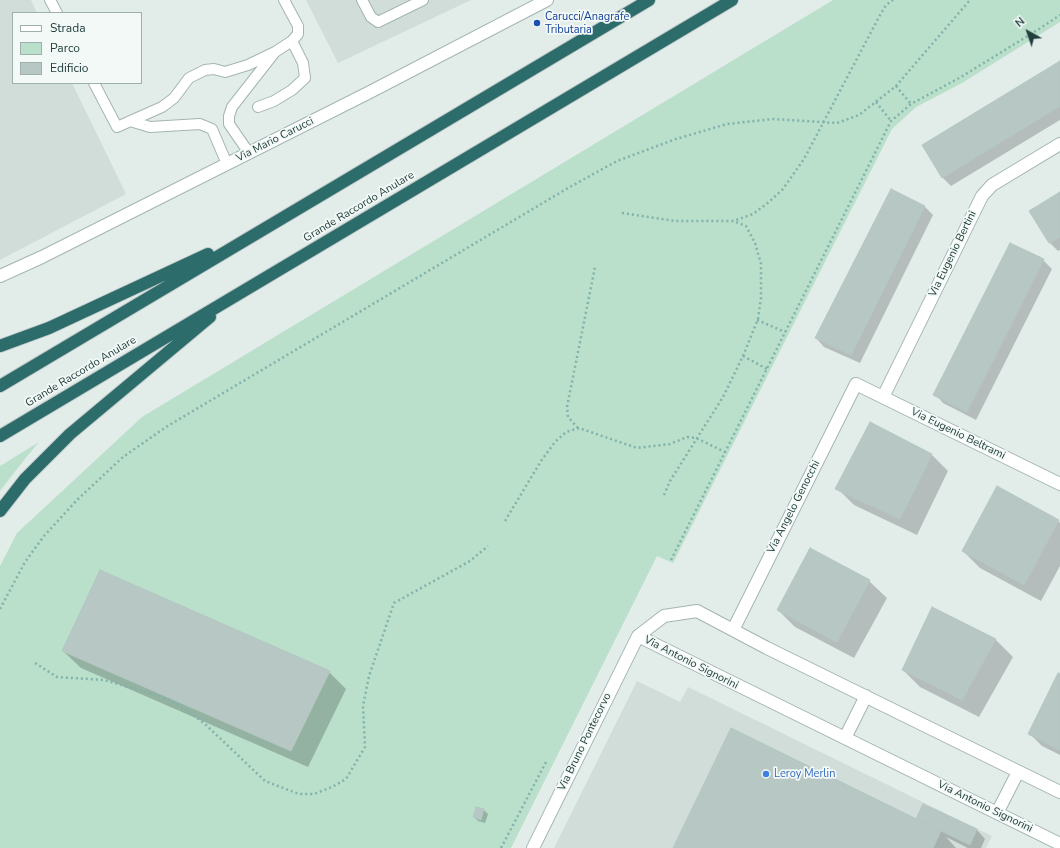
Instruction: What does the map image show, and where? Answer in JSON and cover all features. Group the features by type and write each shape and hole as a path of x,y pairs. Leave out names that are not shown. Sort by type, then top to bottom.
{"highway":[{"path":"0,386 649,0"},
{"name":"Grande Raccordo Anulare","path":"0,436 732,0"},
{"path":"0,346 49,328 90,310 272,224"},
{"path":"0,511 24,479 70,434 238,294"}],"street":[{"name":"Via Mario Carucci","path":"0,276 249,153 547,0"},
{"name":"Via Eugenio Bertini","path":"883,397 982,196 992,184 1060,144"},
{"name":"Via Eugenio Beltrami","path":"856,384 1060,484"},
{"name":"Via Angelo Genocchi","path":"733,630 856,384"},
{"name":"Via Antonio Signorini","path":"1060,792 697,611 664,616 638,636 1060,844"},
{"name":"Via Bruno Pontecorvo","path":"533,848 638,636"},
{"path":"845,738 866,696"},
{"path":"997,813 1018,772"}],"lane":[{"path":"50,0 56,12"},
{"path":"95,84 117,127 162,107 174,98 189,78 205,70 214,69 224,72 248,65 275,52 292,41 298,34 298,26 284,0"},
{"path":"362,0 371,17 378,22 423,0"},
{"path":"258,107 292,90 305,78 303,63 292,41"},
{"path":"249,153 229,124 228,116 232,107 275,52"},
{"path":"130,121 150,127 200,124 212,130 227,164"}],"path":[{"path":"622,213 675,221 733,221 753,214 782,189 804,159 879,17 886,5 892,0"},
{"path":"0,610 25,562 44,536 77,500 123,457 166,428 568,188 617,161 676,139 727,124 773,119 837,123 859,115 896,86 970,0"},
{"path":"671,560 891,120 911,104 961,77 1039,30 1060,15"},
{"path":"896,86 911,104"},
{"path":"876,102 891,120"},
{"path":"664,495 696,438 723,397 744,356 757,320 761,298 761,264 755,243 746,226 733,221"},
{"path":"595,267 567,407 568,417 579,428 637,448 670,444 687,437 696,438 725,452"},
{"path":"757,320 785,332"},
{"path":"744,356 767,369"},
{"path":"505,521 541,461 555,442 566,432 579,428"},
{"path":"35,662 57,678 104,680 160,696 185,709 205,724 265,781 299,794 314,794 332,787 346,779 365,747 363,706 368,676 394,603 465,564 488,546"},
{"path":"501,848 546,762"}],"shaded area":[{"path":"0,0 31,0 37,12 12,12 12,84 72,84 126,194 0,260"},
{"path":"306,0 471,0 338,63"},
{"path":"637,681 680,702 688,687 992,836 986,848 554,848"}],"green space":[{"path":"833,0 1060,0 1060,22 962,83 916,107 892,129 673,563 657,556 511,848 0,848 0,566 17,533 142,417"},
{"path":"39,442 24,460 0,491 0,466"}],"building":[{"path":"1060,61 1060,106 942,178 922,145"},
{"path":"891,189 925,206 851,355 815,338"},
{"path":"1060,192 1060,237 1049,243 1029,211"},
{"path":"1010,243 1044,259 967,412 933,395"},
{"path":"870,422 932,454 900,519 835,489"},
{"path":"997,486 1059,520 1024,585 962,551"},
{"path":"810,548 870,580 837,642 777,610"},
{"path":"100,570 330,671 291,751 62,651"},
{"path":"932,607 996,639 962,700 902,670"},
{"path":"1058,673 1060,674 1060,750 1028,734"},
{"name":"Leroy Merlin","path":"731,728 941,831 933,848 673,848"},
{"path":"923,804 977,829 970,845 916,819"},
{"path":"476,807 484,809 481,820 473,817"}],"place":[{"name":"Carucci/Anagrafe Tributaria","path":"537,23"},
{"name":"Leroy Merlin","path":"766,774"}]}
